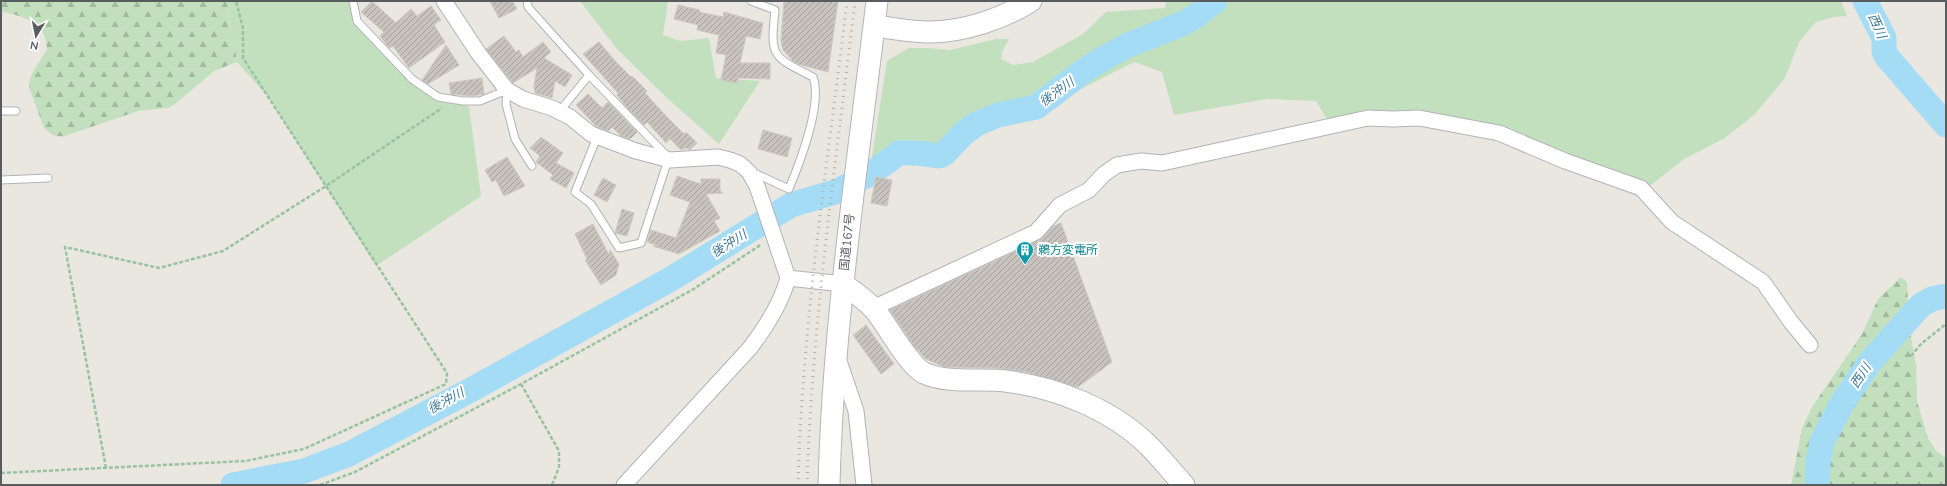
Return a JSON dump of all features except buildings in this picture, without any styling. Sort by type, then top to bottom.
[{"type":"street","points":[[444,1],[479,54],[507,90],[524,99],[570,117],[597,137],[636,151],[669,160],[718,157],[740,164],[750,172],[757,186],[788,278],[778,305],[764,330],[750,348],[624,485]]},
{"type":"street","name":"国道167号","points":[[829,485],[836,354],[852,198],[876,1]]},
{"type":"street","points":[[874,26],[929,32],[963,29],[1015,11],[1031,1]]},
{"type":"street","points":[[873,308],[1036,232],[1060,205],[1089,190],[1104,174],[1117,166],[1141,161],[1162,163],[1368,118],[1394,120],[1419,118],[1499,132],[1565,161],[1641,188],[1672,222],[1763,282],[1791,322],[1810,345]]},
{"type":"street","points":[[788,278],[843,284],[873,308],[920,370],[938,377],[1006,381],[1029,385],[1051,391],[1089,406],[1118,422],[1147,444],[1184,485]]},
{"type":"street","points":[[836,354],[856,412],[864,485]]},
{"type":"lane","points":[[353,1],[357,21],[412,79],[438,97],[454,100],[480,101],[507,90],[506,104],[515,139],[532,166]]},
{"type":"lane","points":[[527,1],[528,7],[589,76],[669,160],[640,243],[619,248],[591,204],[575,192],[597,137]]},
{"type":"lane","points":[[750,172],[789,189],[798,165],[816,101],[816,84],[813,77],[789,66],[778,56],[772,40],[775,10],[751,1]]},
{"type":"lane","points":[[559,112],[589,76]]},
{"type":"lane","points":[[1,111],[16,111]]},
{"type":"lane","points":[[1,180],[48,178]]},
{"type":"path","points":[[1,473],[245,461],[304,449],[446,384],[447,373],[243,58],[243,28],[236,1]]},
{"type":"path","points":[[106,468],[65,247],[159,268],[223,250],[326,186],[454,100]]},
{"type":"path","points":[[320,485],[355,472],[521,384],[692,290],[775,237]]},
{"type":"path","points":[[1911,356],[1922,344],[1946,324]]},
{"type":"path","points":[[521,384],[559,451],[559,467],[552,485]]},
{"type":"green space","points":[[1,1],[227,1],[237,62],[214,71],[175,104],[168,108],[138,111],[65,136],[56,136],[44,128],[29,87],[33,72],[47,49],[45,39],[38,26],[26,18],[1,11]]},
{"type":"green space","points":[[227,1],[348,1],[387,57],[437,100],[469,106],[481,196],[376,266],[269,98],[237,62]]},
{"type":"green space","points":[[580,1],[668,1],[663,35],[681,41],[709,38],[716,78],[760,81],[719,144],[667,98],[617,49]]},
{"type":"green space","points":[[1166,1],[1841,1],[1847,16],[1834,17],[1816,22],[1799,42],[1785,78],[1755,114],[1725,138],[1684,159],[1637,196],[1569,169],[1503,139],[1399,121],[1331,126],[1316,101],[1267,99],[1174,115],[1162,72],[1134,62],[1079,90],[1056,108],[981,127],[964,138],[940,147],[897,144],[880,163],[871,163],[887,61],[909,48],[950,50],[996,39],[1009,39],[1002,52],[1001,59],[1013,65],[1033,62],[1083,34],[1106,12],[1165,8]]},
{"type":"green space","points":[[1901,277],[1907,282],[1909,326],[1916,365],[1917,401],[1928,438],[1936,451],[1946,458],[1946,485],[1791,485],[1802,428],[1812,407],[1862,334],[1878,299]]},
{"type":"waterway","name":"後沖川","points":[[233,485],[304,471],[349,454],[467,392],[671,279],[791,205],[838,191],[873,172],[899,153],[917,153],[940,156],[976,124],[998,115],[1036,107],[1085,70],[1106,57],[1128,45],[1182,24],[1196,16],[1215,1]]},
{"type":"waterway","name":"西川","points":[[1865,1],[1884,38],[1884,52],[1887,57],[1946,125]]},
{"type":"waterway","name":"西川","points":[[1817,485],[1818,462],[1822,442],[1841,405],[1870,362],[1921,305],[1932,299],[1946,296]]},
{"type":"railway","points":[[798,485],[800,424],[810,303],[847,1]]},
{"type":"railway","points":[[807,485],[819,303],[855,1]]},
{"type":"place","name":"鵜方変電所","points":[[1025,265]]}]
